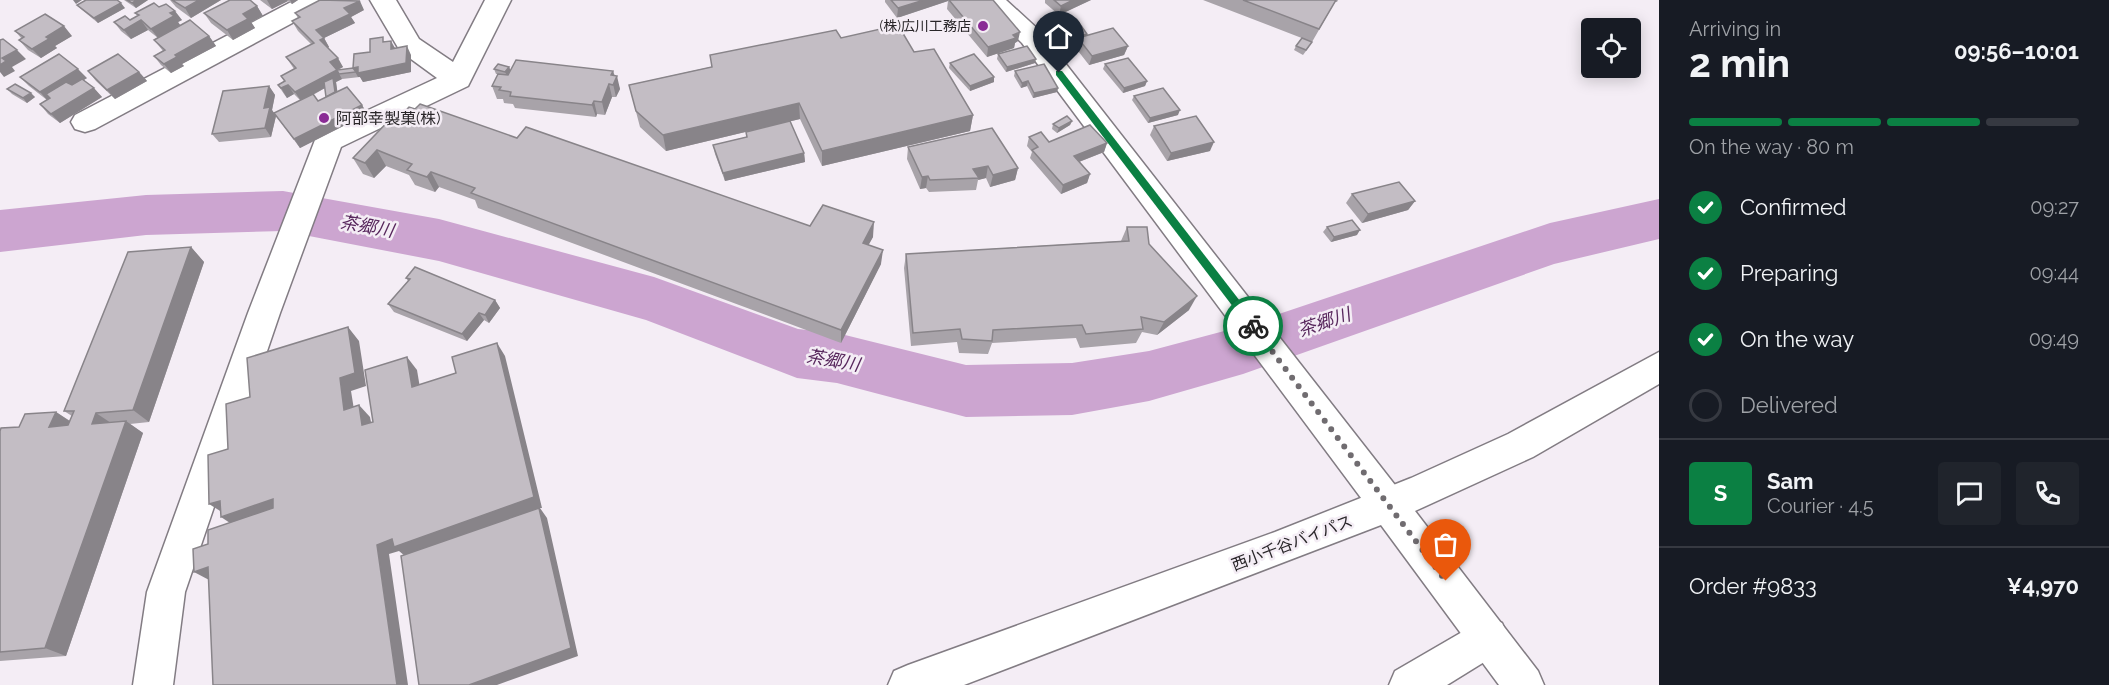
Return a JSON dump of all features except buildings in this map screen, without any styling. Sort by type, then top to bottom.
[{"type":"main road","points":[[85,122],[315,0]]},
{"type":"main road","points":[[383,0],[409,45],[458,79]]},
{"type":"main road","points":[[153,685],[166,592],[264,313],[329,140],[458,79],[498,0]]},
{"type":"main road","points":[[990,0],[1031,38],[1238,306],[1524,685]]},
{"type":"main road","name":"西小千谷バイパス","points":[[908,685],[1389,506],[1537,437],[1659,366]]},
{"type":"main road","points":[[1409,685],[1488,637]]},
{"type":"waterway","name":"茶郷川","points":[[0,231],[146,215],[283,211],[439,240],[654,300],[797,353],[837,358],[966,391],[1072,389],[1149,376],[1243,350],[1550,244],[1659,219]]},
{"type":"way so far","points":[[1253,326],[1446,581]]},
{"type":"place","name":"(株)広川工務店","points":[[983,26]]},
{"type":"place","name":"阿部幸製菓(株)","points":[[324,118]]},
{"type":"route","points":[[1059,73],[1253,326]]}]
